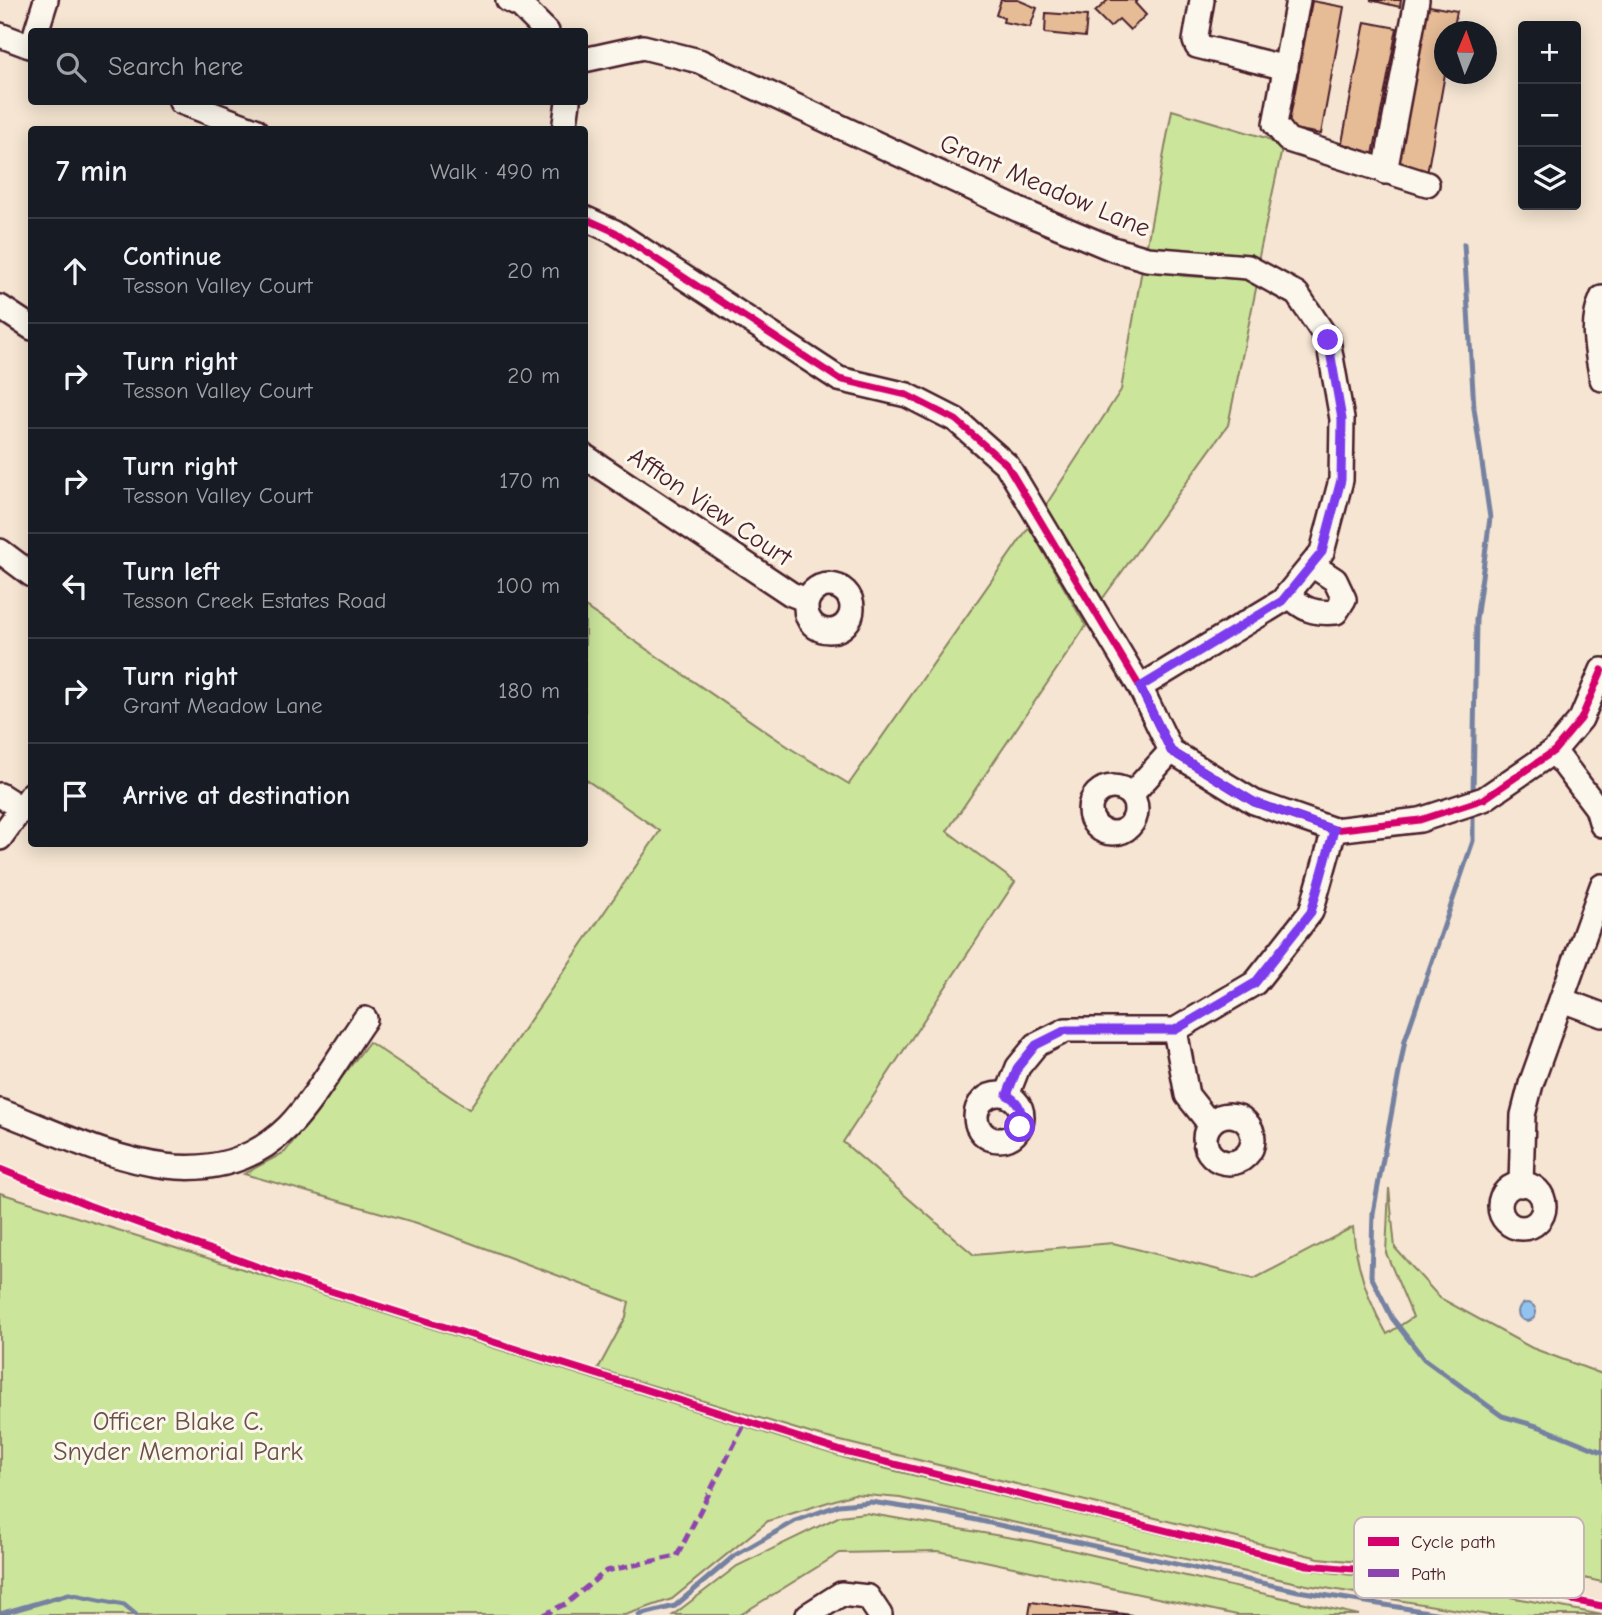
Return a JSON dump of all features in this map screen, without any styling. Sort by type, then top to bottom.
[{"type":"street","points":[[37,28],[46,0]]},
{"type":"street","points":[[508,0],[521,6],[543,28]]},
{"type":"street","points":[[1202,0],[1195,41],[1197,46],[1286,68]]},
{"type":"street","points":[[1298,0],[1275,124],[1288,140],[1427,184]]},
{"type":"street","points":[[1385,172],[1417,0]]},
{"type":"street","points":[[0,35],[28,41]]},
{"type":"street","name":"Grant Meadow Lane","points":[[588,59],[643,47],[699,61],[1018,210],[1113,249],[1147,259],[1248,267],[1297,293],[1328,340],[1342,419],[1341,480],[1322,552],[1282,601],[1140,687]]},
{"type":"street","points":[[185,105],[204,120],[237,126]]},
{"type":"street","points":[[565,126],[568,105]]},
{"type":"street","points":[[588,220],[615,232],[839,379],[907,395],[956,420],[1007,465],[1140,687],[1171,751],[1254,802],[1334,830],[1420,820],[1483,799],[1554,751],[1581,719],[1602,670]]},
{"type":"street","points":[[1602,298],[1597,310],[1594,335],[1602,379]]},
{"type":"street","points":[[0,307],[28,325]]},
{"type":"street","name":"Affton View Court","points":[[588,459],[790,594],[807,600]]},
{"type":"street","points":[[0,551],[28,572]]},
{"type":"street","points":[[1288,594],[1301,608],[1318,614],[1336,612],[1344,599],[1335,580],[1312,565]]},
{"type":"street","points":[[1131,795],[1171,751]]},
{"type":"street","points":[[1554,751],[1600,813]]},
{"type":"street","points":[[0,795],[27,801],[0,838]]},
{"type":"street","points":[[1007,1095],[1018,1067],[1036,1045],[1066,1030],[1175,1030],[1255,983],[1311,912],[1334,830]]},
{"type":"street","points":[[1521,1185],[1523,1115],[1602,886]]},
{"type":"street","points":[[1562,1000],[1602,1015]]},
{"type":"street","points":[[0,1111],[138,1162],[169,1169],[211,1167],[257,1151],[289,1126],[365,1019]]},
{"type":"street","points":[[1175,1030],[1187,1095],[1210,1124]]},
{"type":"street","points":[[808,1615],[841,1594],[869,1597],[880,1615]]},
{"type":"green space","points":[[1172,110],[1266,138],[1282,149],[1258,261],[1146,250]]},
{"type":"green space","points":[[1142,269],[1184,276],[1243,279],[1257,284],[1228,425],[1098,605],[1044,508],[1121,390]]},
{"type":"green space","points":[[1029,527],[1086,626],[947,831],[1015,882],[843,1142],[974,1255],[1113,1243],[1254,1279],[1353,1227],[1364,1282],[1387,1334],[1413,1317],[1386,1253],[1389,1188],[1395,1248],[1440,1298],[1532,1348],[1602,1374],[1602,1582],[1584,1578],[1584,1517],[1354,1517],[1354,1561],[1319,1558],[816,1435],[598,1369],[626,1317],[629,1302],[417,1223],[244,1174],[285,1152],[369,1042],[469,1109],[660,831],[588,781],[588,609],[793,750],[849,784]]},
{"type":"green space","name":"Officer Blake C. Snyder Memorial Park","points":[[0,1193],[858,1462],[1311,1570],[1354,1575],[1354,1593],[900,1498],[854,1494],[768,1521],[672,1599],[625,1615],[0,1615]]},
{"type":"green space","points":[[865,1513],[1031,1541],[1359,1615],[1237,1615],[938,1551],[840,1553],[740,1615],[673,1615],[737,1566],[840,1516]]},
{"type":"green space","points":[[1385,1598],[1516,1598],[1602,1615],[1488,1615]]},
{"type":"water","points":[[1527,1303],[1533,1306],[1536,1312],[1533,1318],[1527,1321],[1521,1318],[1518,1312],[1521,1306]]},
{"type":"building","points":[[1001,0],[1018,0],[1037,8],[1030,27],[1003,22],[1004,18],[996,15]]},
{"type":"building","points":[[1108,0],[1138,0],[1135,3],[1146,15],[1130,30],[1119,19],[1110,27],[1095,12]]},
{"type":"building","points":[[1370,0],[1401,0],[1400,7]]},
{"type":"building","points":[[1312,1],[1344,7],[1321,134],[1288,128]]},
{"type":"building","points":[[1424,5],[1457,11],[1455,21],[1434,21],[1434,84],[1443,84],[1427,174],[1394,169]]},
{"type":"building","points":[[1046,13],[1087,16],[1085,37],[1045,33]]},
{"type":"building","points":[[1365,22],[1397,28],[1373,155],[1341,148]]},
{"type":"building","points":[[1031,1602],[1132,1615],[1029,1615]]},
{"type":"waterway","points":[[1464,244],[1474,408],[1490,518],[1476,620],[1473,795]]},
{"type":"waterway","points":[[1473,808],[1473,841],[1405,1040],[1373,1213],[1371,1276],[1392,1318],[1424,1359],[1502,1416],[1540,1427],[1602,1452]]},
{"type":"waterway","points":[[639,1615],[675,1606],[734,1556],[795,1521],[839,1505],[871,1502],[949,1514],[1298,1591],[1447,1615]]},
{"type":"waterway","points":[[0,1614],[69,1594],[124,1605],[136,1615]]},
{"type":"marked path","points":[[543,1615],[567,1603],[606,1571],[677,1556],[746,1421]]},
{"type":"cycle path","points":[[588,220],[615,232],[839,379],[907,395],[956,420],[1007,465],[1140,687],[1171,751],[1254,802],[1334,830],[1420,820],[1484,799],[1554,751],[1581,719],[1602,670]]},
{"type":"cycle path","points":[[0,1169],[88,1205],[286,1277],[845,1452],[1307,1565],[1354,1569]]},
{"type":"cycle path","points":[[1561,1598],[1602,1606]]},
{"type":"route","points":[[1020,1127],[1022,1111],[1014,1099],[1007,1095],[1018,1067],[1036,1045],[1066,1030],[1175,1030],[1255,983],[1311,912],[1334,830],[1254,802],[1171,751],[1140,687],[1282,601],[1322,552],[1341,480],[1342,419],[1328,340]]}]
